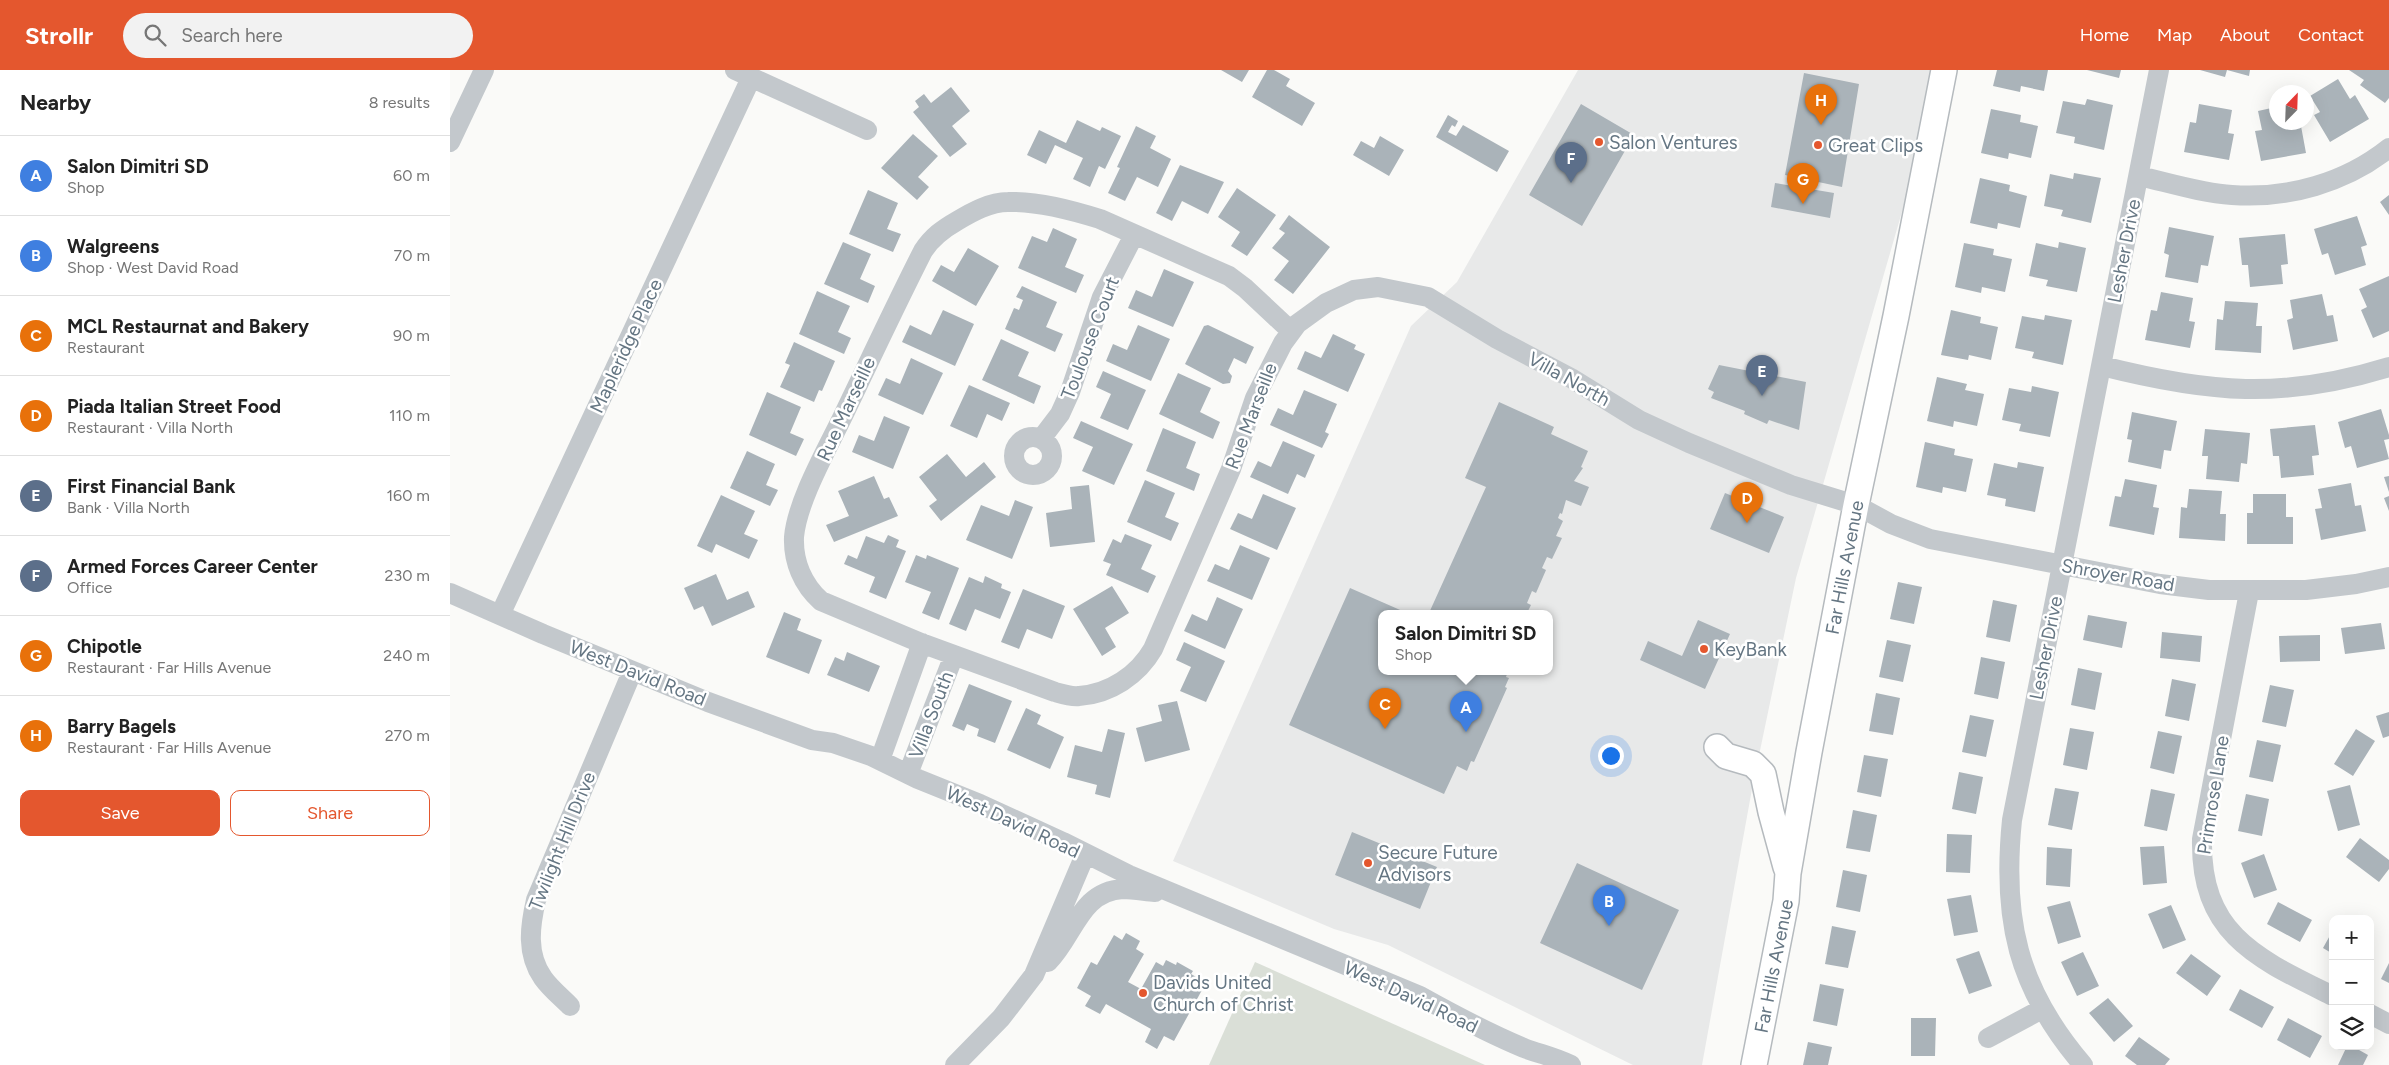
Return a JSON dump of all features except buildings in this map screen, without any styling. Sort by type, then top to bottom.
[{"type":"main road","name":"Far Hills Avenue","points":[[1751,1061],[1786,901],[1788,873],[1856,506],[1896,316],[1944,70]]},
{"type":"main road","points":[[1717,747],[1726,756],[1754,764],[1765,778],[1771,812],[1788,873]]},
{"type":"street","points":[[450,142],[484,70]]},
{"type":"street","name":"Lesher Drive","points":[[2083,1065],[2064,1043],[2042,1009],[2026,972],[2014,930],[2008,890],[2008,862],[2012,820],[2159,70]]},
{"type":"street","points":[[743,74],[867,130]]},
{"type":"street","name":"Mapleridge Place","points":[[500,615],[743,74]]},
{"type":"street","points":[[2139,176],[2200,190],[2232,195],[2264,195],[2321,185],[2349,174],[2389,148]]},
{"type":"street","name":"Rue Marseille","points":[[1007,202],[1081,213],[1100,219],[1229,276],[1245,288],[1291,331],[1273,359],[1258,390],[1231,469],[1153,649],[1135,673],[1119,684],[1078,697],[1055,692],[922,643],[821,601],[811,592],[800,573],[796,562],[794,540],[802,507],[822,460],[923,251],[940,231],[969,214],[987,206],[1007,202]]},
{"type":"street","name":"Toulouse Court","points":[[1041,439],[1060,414],[1070,392],[1102,297],[1134,235]]},
{"type":"street","name":"Villa North","points":[[1291,331],[1319,307],[1354,290],[1378,287],[1428,297],[1497,339],[1571,378],[1639,420],[1791,485],[1856,506]]},
{"type":"street","points":[[2102,366],[2188,385],[2241,390],[2277,389],[2321,384],[2389,367]]},
{"type":"street","name":"Shroyer Road","points":[[1856,506],[1891,524],[1930,539],[2160,584],[2249,592],[2306,590],[2356,584],[2389,577]]},
{"type":"street","name":"Primrose Lane","points":[[2249,592],[2202,839],[2202,860],[2206,885],[2215,908],[2227,928],[2241,944],[2254,954],[2289,974],[2329,994]]},
{"type":"street","name":"West David Road","points":[[450,593],[632,672],[812,740],[833,743],[880,760],[1063,842],[1085,855],[1420,996],[1456,1018],[1525,1048],[1557,1058],[1571,1065]]},
{"type":"street","name":"Villa South","points":[[880,760],[922,643]]},
{"type":"street","name":"Villa South","points":[[908,774],[954,655]]},
{"type":"street","name":"Twilight Hill Drive","points":[[570,1006],[543,978],[538,969],[530,942],[530,922],[536,900],[632,672]]},
{"type":"street","points":[[1034,976],[1085,855]]},
{"type":"street","points":[[955,1065],[1002,1018],[1034,976],[1056,954],[1087,904],[1100,895],[1123,889],[1174,894]]},
{"type":"street","points":[[1988,1038],[2042,1009]]},
{"type":"street","points":[[2374,1016],[2389,1024]]},
{"type":"shaded area","points":[[1578,70],[1943,70],[1796,578],[1752,789],[1702,1065],[1633,1065],[1388,945],[1334,929],[1173,861],[1411,326],[1457,282]]},
{"type":"shaded area","points":[[1255,962],[1485,1065],[1209,1065]]},
{"type":"place","name":"Barry Bagels","points":[[1821,125]]},
{"type":"place","name":"Salon Ventures","points":[[1599,142]]},
{"type":"place","name":"Great Clips","points":[[1818,145]]},
{"type":"place","name":"Armed Forces Career Center","points":[[1571,183]]},
{"type":"place","name":"Chipotle","points":[[1803,204]]},
{"type":"place","name":"First Financial Bank","points":[[1762,396]]},
{"type":"place","name":"Piada Italian Street Food","points":[[1747,523]]},
{"type":"place","name":"KeyBank","points":[[1704,649]]},
{"type":"place","name":"MCL Restaurnat and Bakery","points":[[1385,729]]},
{"type":"place","name":"Salon Dimitri SD","points":[[1466,732]]},
{"type":"place","name":"Secure Future Advisors","points":[[1368,863]]},
{"type":"place","name":"Walgreens","points":[[1609,926]]},
{"type":"place","name":"Davids United Church of Christ","points":[[1143,993]]}]
